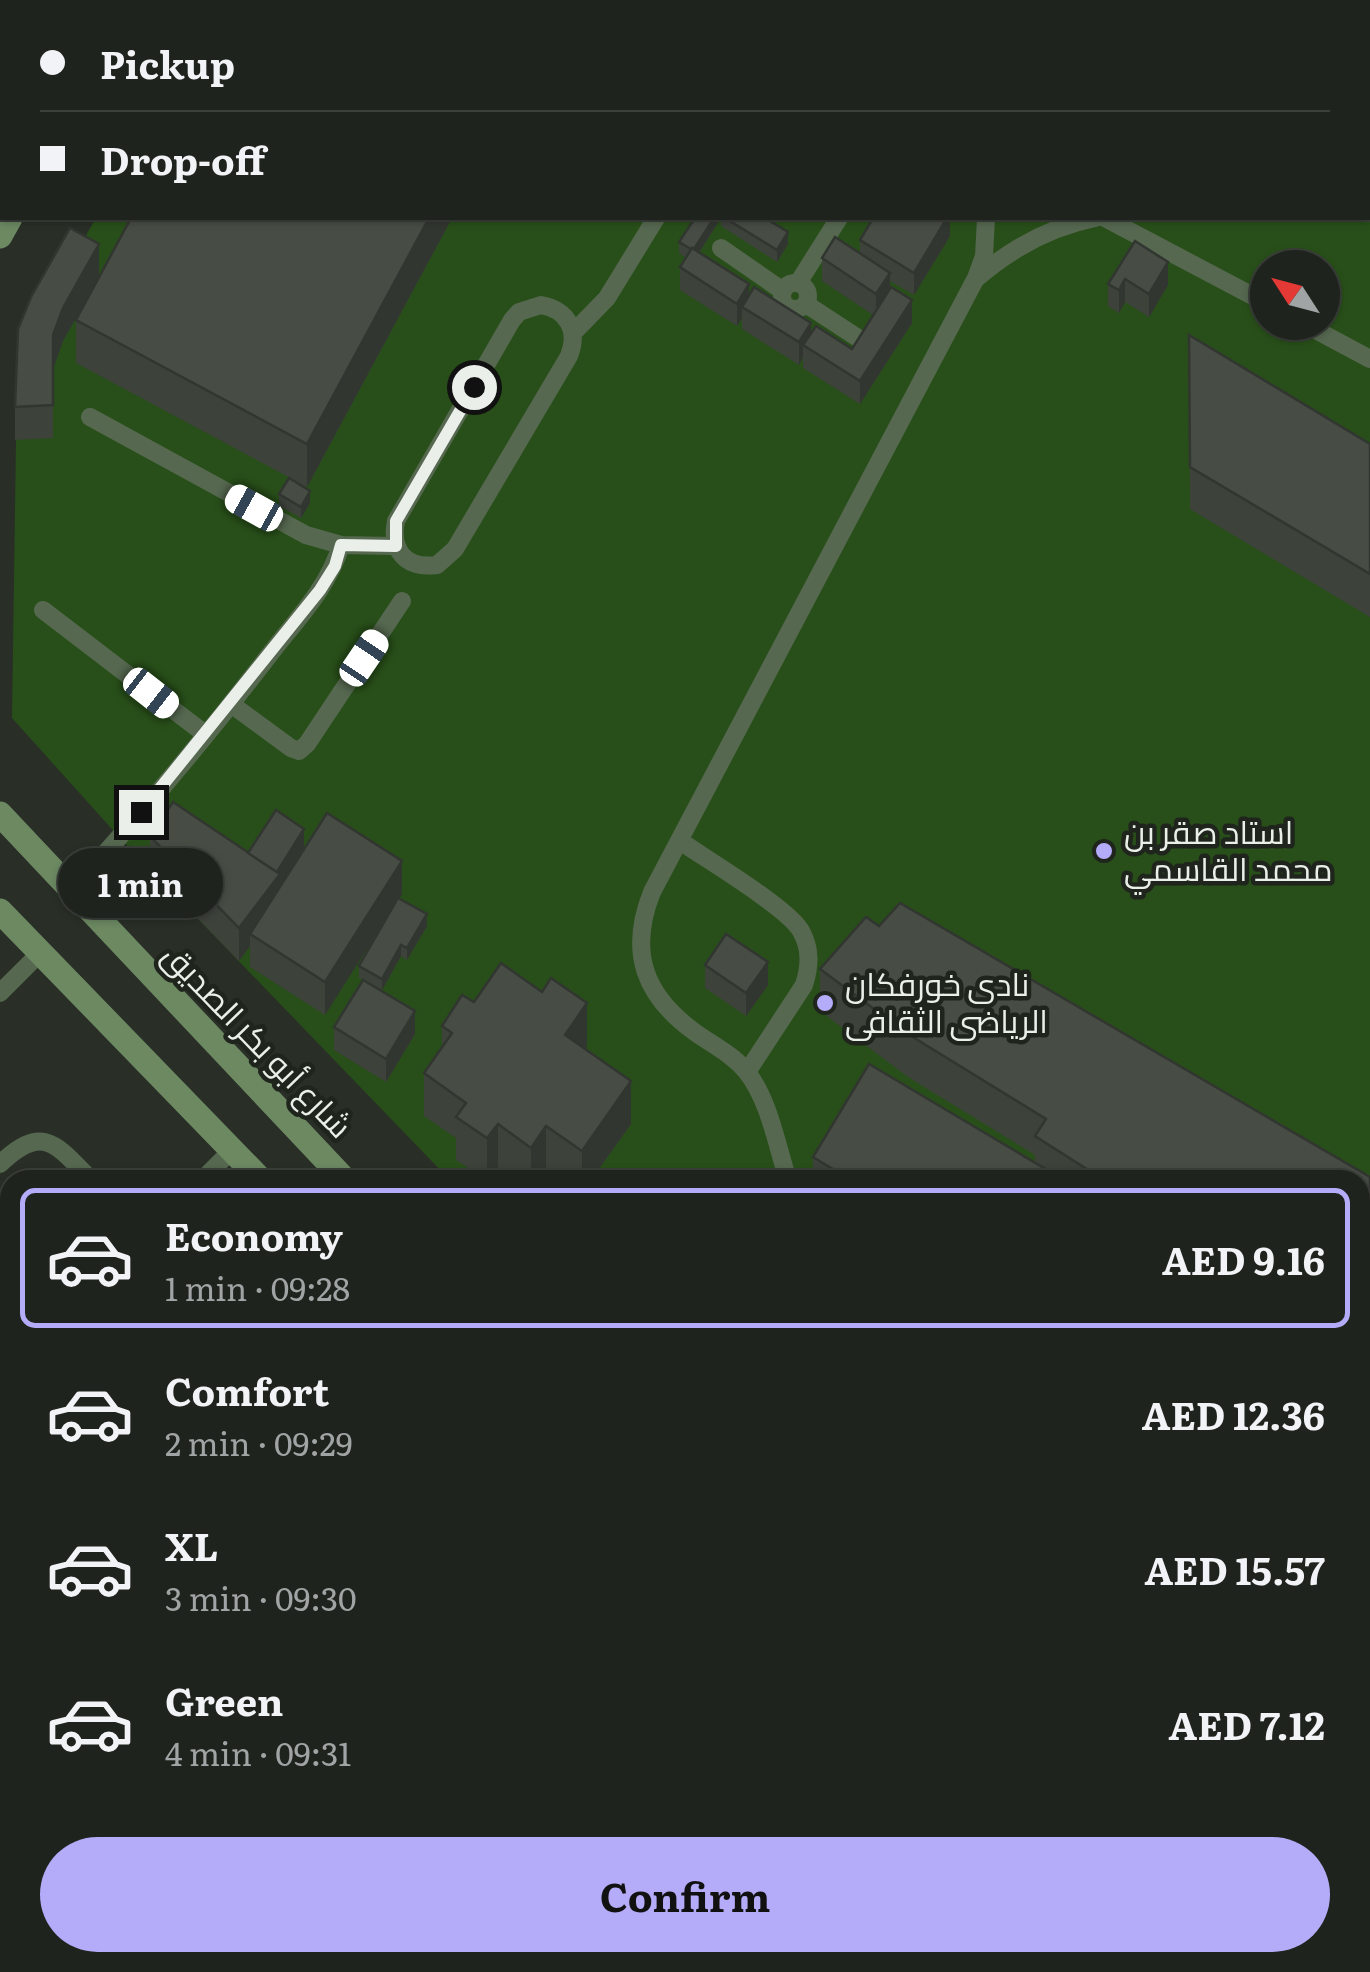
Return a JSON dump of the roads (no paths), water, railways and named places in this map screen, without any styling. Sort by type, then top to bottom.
[{"type":"main road","name":"شارع أبو بكر الصديق","points":[[0,814],[336,1170]]},
{"type":"main road","points":[[0,910],[252,1170]]},
{"type":"lane","points":[[573,333],[607,298],[655,220]]},
{"type":"lane","points":[[790,287],[838,220]]},
{"type":"lane","points":[[785,1170],[758,1091],[747,1072],[669,1012],[655,994],[640,949],[645,910],[976,278],[984,256],[986,220]]},
{"type":"lane","points":[[976,278],[1022,244],[1089,220]]},
{"type":"lane","points":[[1109,220],[1250,295]]},
{"type":"lane","points":[[721,248],[790,287],[808,292],[806,304],[864,342]]},
{"type":"lane","points":[[530,306],[552,307],[570,322],[573,333],[569,356],[447,558],[436,565],[412,564],[402,558],[396,546],[396,521],[512,320],[530,306]]},
{"type":"lane","points":[[1334,340],[1370,360]]},
{"type":"lane","points":[[90,417],[318,540],[341,545],[396,546]]},
{"type":"lane","points":[[78,900],[120,838],[328,578],[341,545]]},
{"type":"lane","points":[[231,704],[299,750],[307,744],[402,601]]},
{"type":"lane","points":[[43,610],[205,734]]},
{"type":"lane","points":[[680,841],[790,917],[806,940],[809,970],[804,985],[747,1072]]},
{"type":"lane","points":[[0,992],[42,952]]},
{"type":"lane","points":[[0,1164],[19,1146],[35,1140],[57,1145],[81,1170]]},
{"type":"lane","points":[[212,1170],[232,1151]]},
{"type":"place","name":"استاد صقر بن محمد القاسمي","points":[[1104,851]]},
{"type":"place","name":"نادى خورفكان الرياضى الثقافى","points":[[825,1003]]}]
